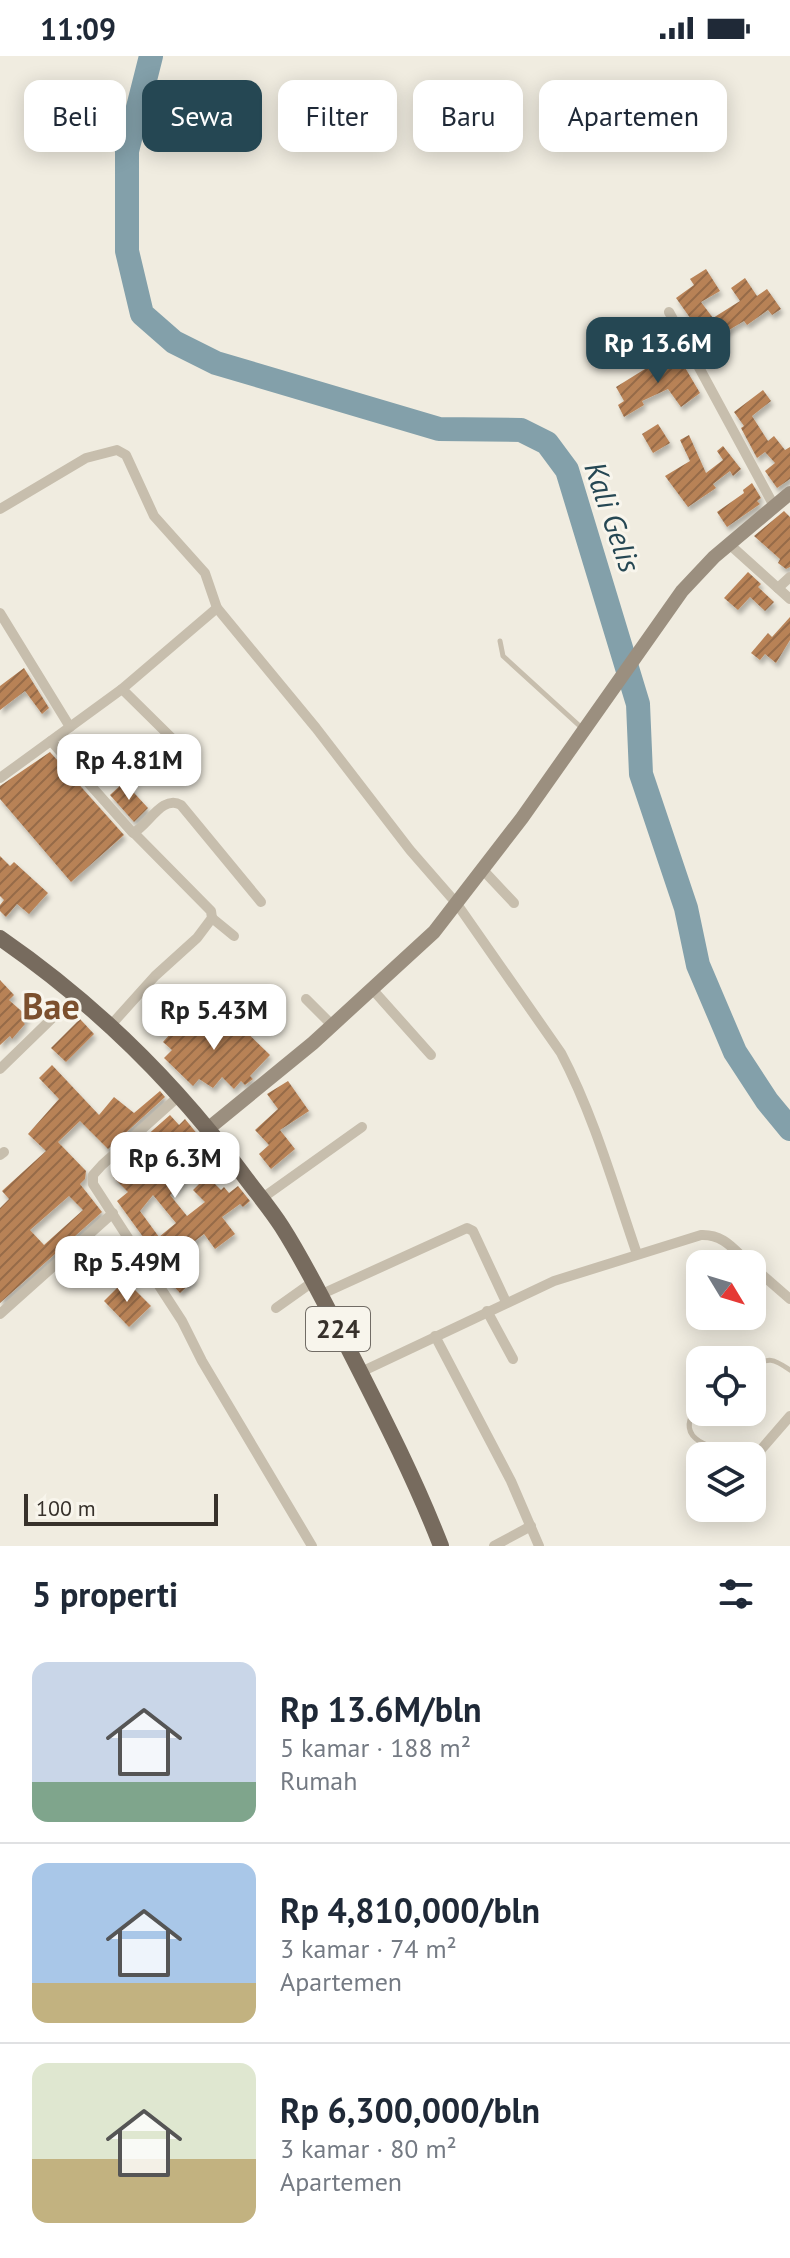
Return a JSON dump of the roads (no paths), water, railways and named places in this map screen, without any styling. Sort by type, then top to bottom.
[{"type":"main road","name":"224","points":[[0,938],[111,1025],[209,1128],[280,1224],[318,1288],[361,1372],[417,1485],[441,1546]]},
{"type":"street","points":[[669,312],[774,506]]},
{"type":"street","points":[[0,509],[86,458],[121,451],[131,462],[154,516],[205,573],[217,608],[316,728],[410,850],[457,904],[561,1053],[602,1153],[637,1254]]},
{"type":"street","points":[[209,1128],[373,990],[434,932],[483,870],[682,591],[729,544],[790,493]]},
{"type":"street","points":[[729,544],[790,599]]},
{"type":"street","points":[[778,588],[790,577]]},
{"type":"street","points":[[0,778],[122,689],[217,608]]},
{"type":"street","points":[[0,613],[70,727]]},
{"type":"street","points":[[122,689],[194,760]]},
{"type":"street","points":[[51,741],[135,834],[211,911],[212,918],[234,936]]},
{"type":"street","points":[[135,834],[163,806],[175,801],[186,810],[261,902]]},
{"type":"street","points":[[483,870],[514,903]]},
{"type":"street","points":[[111,1025],[212,918]]},
{"type":"street","points":[[373,990],[431,1055]]},
{"type":"street","points":[[0,1069],[76,995]]},
{"type":"street","points":[[306,999],[332,1025]]},
{"type":"street","points":[[179,1096],[93,1175],[93,1184],[182,1321],[202,1361],[312,1546]]},
{"type":"street","points":[[261,1199],[362,1127]]},
{"type":"street","points":[[0,1314],[113,1213]]},
{"type":"street","points":[[276,1308],[467,1228],[473,1231],[506,1302]]},
{"type":"street","points":[[361,1372],[554,1281],[637,1254],[711,1235],[724,1240],[735,1250]]},
{"type":"street","points":[[766,1278],[790,1299]]},
{"type":"street","points":[[487,1311],[513,1359]]},
{"type":"street","points":[[435,1336],[511,1481],[539,1546]]},
{"type":"street","points":[[766,1443],[790,1416]]},
{"type":"street","points":[[494,1546],[531,1526]]},
{"type":"lane","points":[[500,641],[503,656],[583,730]]},
{"type":"lane","points":[[766,1361],[773,1358],[790,1370]]},
{"type":"lane","points":[[688,1426],[693,1436],[702,1442]]},
{"type":"waterway","name":"Kali Gelis","points":[[151,56],[127,151],[127,251],[142,314],[174,342],[216,363],[439,429],[521,430],[547,443],[567,470],[638,704],[641,774],[686,908],[698,965],[735,1052],[767,1101],[790,1129]]},
{"type":"district","name":"Bae","points":[[51,1006]]}]
